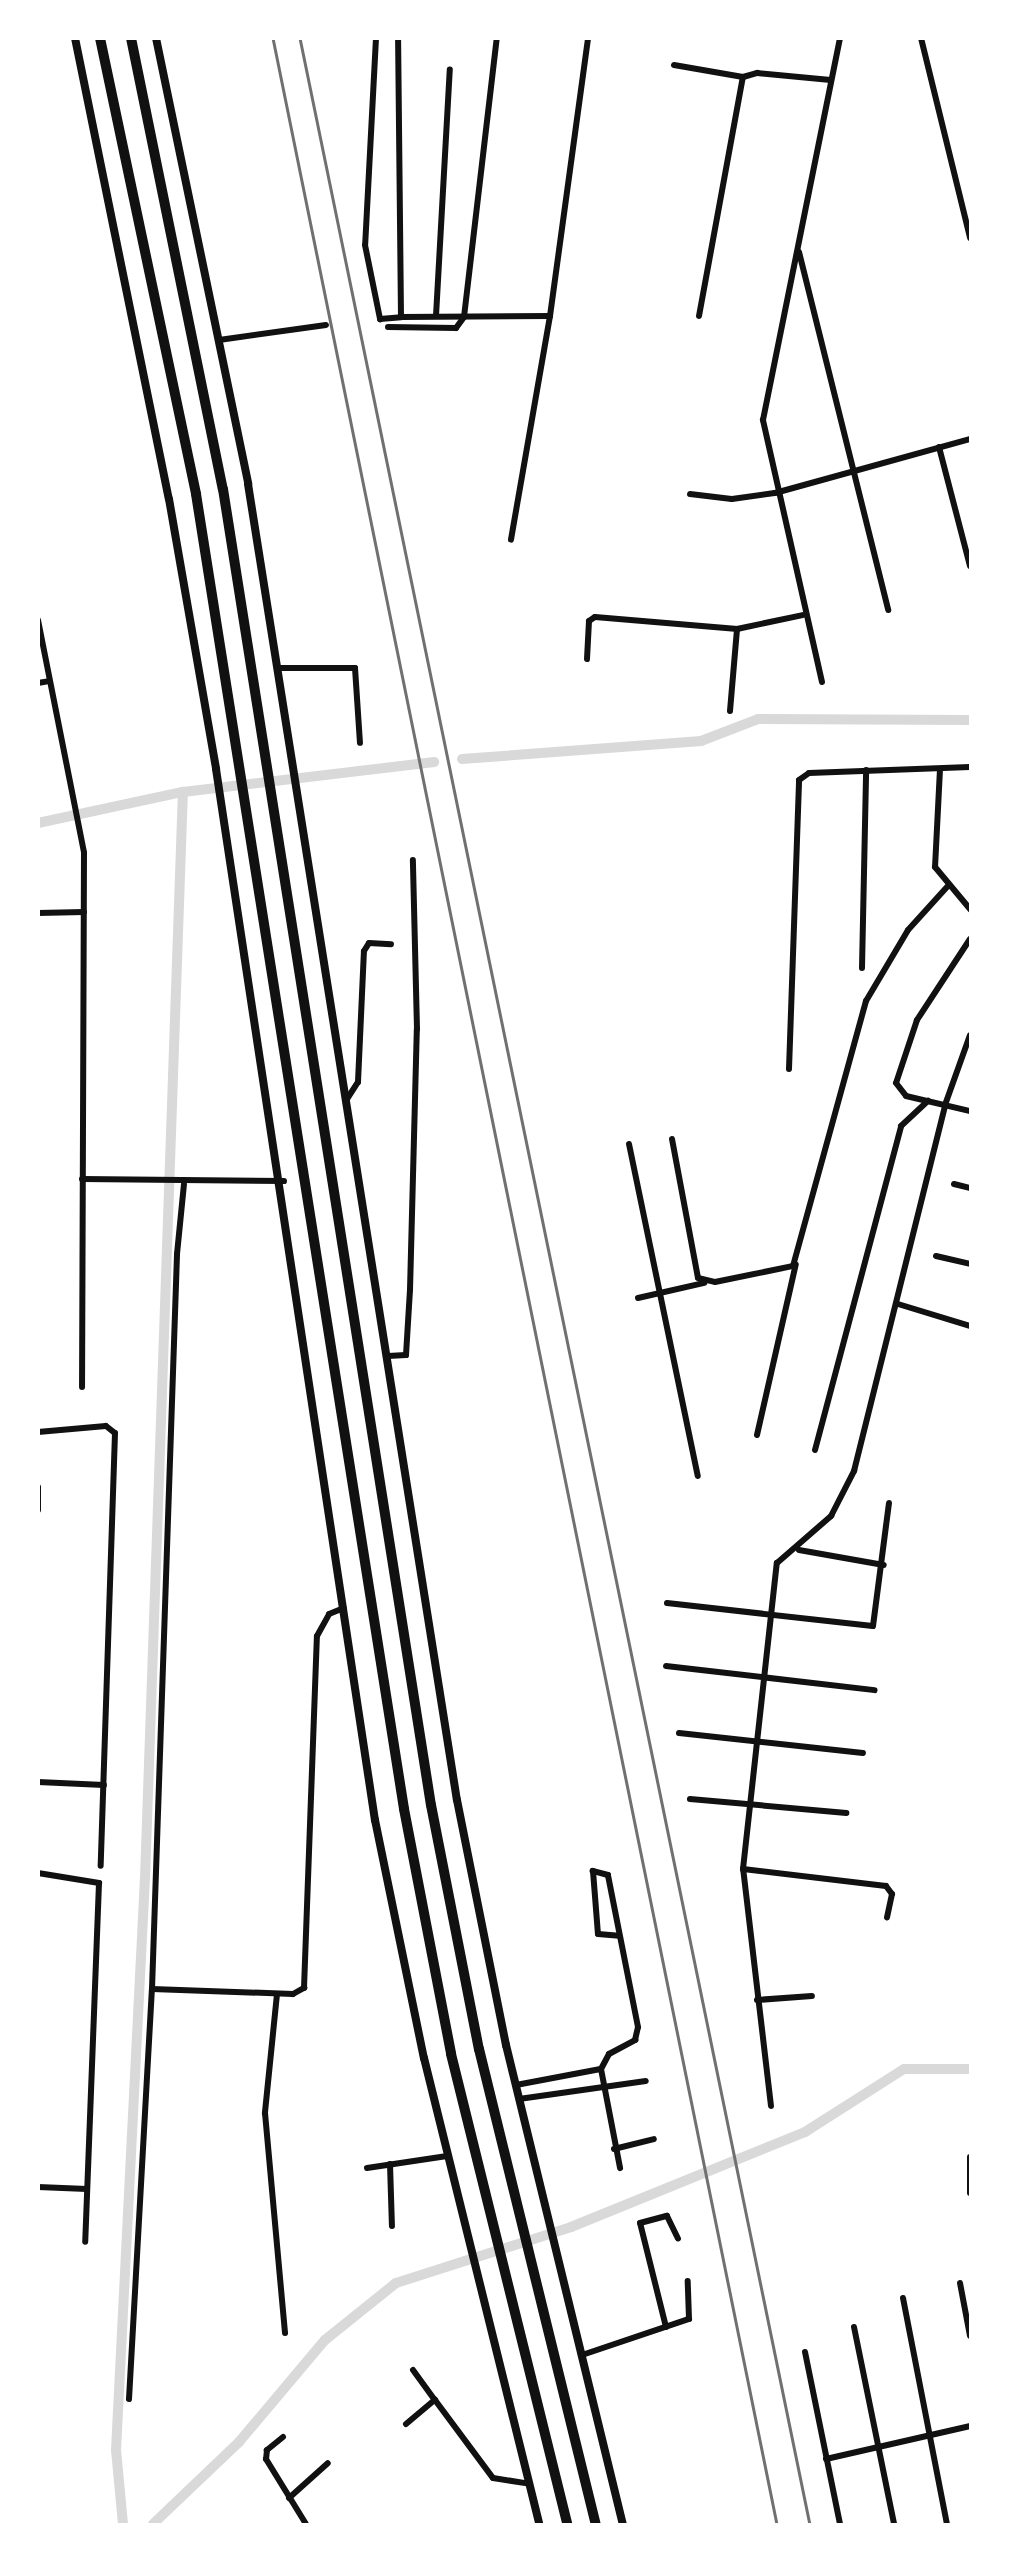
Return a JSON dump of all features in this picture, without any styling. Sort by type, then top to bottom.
[{"type":"highway","points":[[100,38],[196,494],[404,1809],[451,2053],[568,2525]]},
{"type":"highway","points":[[131,38],[223,489],[431,1805],[517,2206],[596,2525]]},
{"type":"main road","points":[[75,38],[169,499],[216,769],[284,1181],[375,1820],[463,2224],[539,2525]]},
{"type":"main road","points":[[156,38],[219,340],[278,668],[457,1800],[519,2099],[623,2525]]},
{"type":"street","points":[[376,38],[366,266],[380,319],[550,316]]},
{"type":"street","points":[[398,38],[401,317]]},
{"type":"street","points":[[388,327],[456,328],[464,317],[497,38]]},
{"type":"street","points":[[512,540],[550,316],[588,38]]},
{"type":"street","points":[[822,682],[803,615],[775,493],[763,420],[840,38]]},
{"type":"street","points":[[921,38],[971,238]]},
{"type":"street","points":[[674,65],[743,77],[757,73],[831,79]]},
{"type":"street","points":[[436,316],[450,69]]},
{"type":"street","points":[[699,316],[743,77]]},
{"type":"street","points":[[798,248],[888,610]]},
{"type":"street","points":[[219,340],[326,325]]},
{"type":"street","points":[[690,494],[732,499],[775,493],[971,439]]},
{"type":"street","points":[[939,447],[971,566]]},
{"type":"street","points":[[587,659],[589,621],[595,617],[737,629],[803,615]]},
{"type":"street","points":[[38,620],[80,830],[84,912],[82,1387]]},
{"type":"street","points":[[730,711],[737,629]]},
{"type":"street","points":[[278,668],[355,668],[359,743]]},
{"type":"street","points":[[38,683],[49,681]]},
{"type":"street","points":[[789,1069],[796,790],[809,773],[971,767]]},
{"type":"street","points":[[940,769],[934,859],[947,887],[971,909]]},
{"type":"street","points":[[862,968],[866,770]]},
{"type":"street","points":[[388,1356],[406,1355],[410,1290],[417,1017],[413,860]]},
{"type":"street","points":[[757,1435],[796,1262],[866,1000],[908,930],[947,887]]},
{"type":"street","points":[[38,913],[84,912]]},
{"type":"street","points":[[971,939],[923,1008],[898,1076],[901,1093],[971,1111]]},
{"type":"street","points":[[347,1099],[358,1082],[365,946],[391,944]]},
{"type":"street","points":[[771,2106],[743,1869],[748,1804],[777,1563],[799,1550],[843,1500],[898,1304],[945,1105],[971,1035]]},
{"type":"street","points":[[815,1450],[901,1126],[928,1101]]},
{"type":"street","points":[[672,1139],[695,1273],[706,1283]]},
{"type":"street","points":[[628,1144],[698,1476]]},
{"type":"street","points":[[82,1179],[182,1184],[284,1181]]},
{"type":"street","points":[[129,2399],[152,1989],[176,1267],[182,1184]]},
{"type":"street","points":[[954,1184],[971,1188]]},
{"type":"street","points":[[936,1256],[971,1264]]},
{"type":"street","points":[[638,1298],[796,1262]]},
{"type":"street","points":[[898,1304],[971,1326]]},
{"type":"street","points":[[38,1432],[106,1426],[115,1433],[101,1866]]},
{"type":"street","points":[[38,1488],[38,1510]]},
{"type":"street","points":[[667,1603],[873,1626],[884,1565],[890,1503]]},
{"type":"street","points":[[799,1550],[884,1565]]},
{"type":"street","points":[[152,1989],[277,1994],[304,1988],[317,1636],[329,1614],[344,1608]]},
{"type":"street","points":[[666,1666],[875,1690]]},
{"type":"street","points":[[679,1733],[863,1753]]},
{"type":"street","points":[[38,1782],[103,1785]]},
{"type":"street","points":[[690,1799],[846,1813]]},
{"type":"street","points":[[743,1869],[886,1886],[892,1894],[887,1917]]},
{"type":"street","points":[[619,1936],[598,1934],[593,1871],[608,1875],[637,2035],[609,2054],[601,2068],[614,2148],[620,2168]]},
{"type":"street","points":[[38,1873],[99,1883],[85,2242]]},
{"type":"street","points":[[277,1994],[265,2113],[285,2333]]},
{"type":"street","points":[[757,2000],[812,1996]]},
{"type":"street","points":[[516,2085],[601,2068]]},
{"type":"street","points":[[519,2099],[603,2084],[646,2081]]},
{"type":"street","points":[[614,2148],[654,2140]]},
{"type":"street","points":[[368,2168],[447,2155]]},
{"type":"street","points":[[971,2157],[971,2193]]},
{"type":"street","points":[[390,2164],[392,2226]]},
{"type":"street","points":[[38,2187],[87,2189]]},
{"type":"street","points":[[666,2328],[640,2223],[667,2216],[678,2239]]},
{"type":"street","points":[[582,2356],[666,2328],[692,2315],[688,2281]]},
{"type":"street","points":[[960,2283],[971,2336]]},
{"type":"street","points":[[904,2298],[947,2525]]},
{"type":"street","points":[[855,2327],[894,2525]]},
{"type":"street","points":[[805,2352],[840,2525]]},
{"type":"street","points":[[413,2370],[493,2478],[529,2484]]},
{"type":"street","points":[[406,2424],[435,2400]]},
{"type":"street","points":[[826,2459],[971,2426]]},
{"type":"street","points":[[283,2437],[265,2455],[306,2525]]},
{"type":"street","points":[[289,2497],[328,2463]]},
{"type":"waterway","points":[[462,759],[701,741],[758,719],[970,720]]},
{"type":"waterway","points":[[38,823],[183,792],[434,762]]},
{"type":"waterway","points":[[123,2524],[116,2450],[145,1878],[183,792]]},
{"type":"waterway","points":[[153,2524],[239,2442],[325,2340],[396,2283],[571,2227],[805,2132],[904,2069],[970,2069]]},
{"type":"railway","points":[[273,38],[777,2524]]},
{"type":"railway","points":[[300,38],[810,2524]]}]
